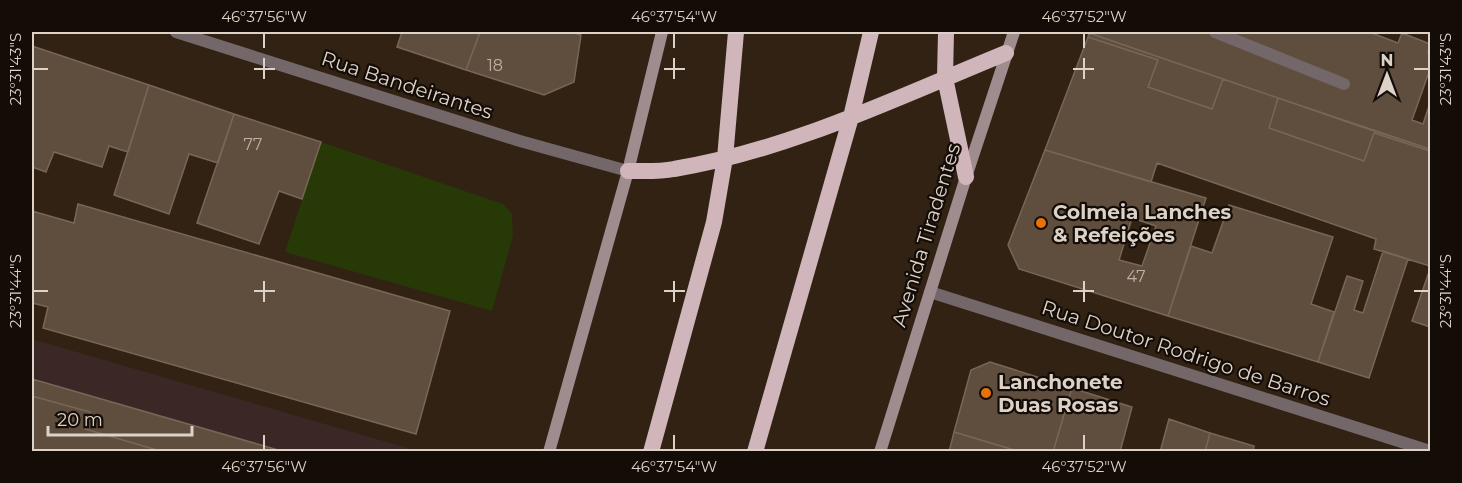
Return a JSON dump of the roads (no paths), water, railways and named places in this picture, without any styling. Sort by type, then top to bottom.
[{"type":"highway","points":[[651,452],[714,222],[725,158],[736,32]]},
{"type":"highway","points":[[755,452],[851,117],[871,32]]},
{"type":"highway","points":[[946,32],[945,78],[966,177]]},
{"type":"highway","points":[[628,171],[672,170],[759,149],[851,117],[1006,53]]},
{"type":"main road","points":[[549,452],[628,171],[662,32]]},
{"type":"main road","name":"Avenida Tiradentes","points":[[880,452],[1014,32]]},
{"type":"street","name":"Rua Bandeirantes","points":[[176,32],[520,141],[628,171]]},
{"type":"street","points":[[1215,32],[1344,84]]},
{"type":"street","name":"Rua Doutor Rodrigo de Barros","points":[[930,292],[1431,451]]},
{"type":"place","name":"Colmeia Lanches & Refeições","points":[[1041,223]]},
{"type":"place","name":"Lanchonete Duas Rosas","points":[[986,393]]}]
